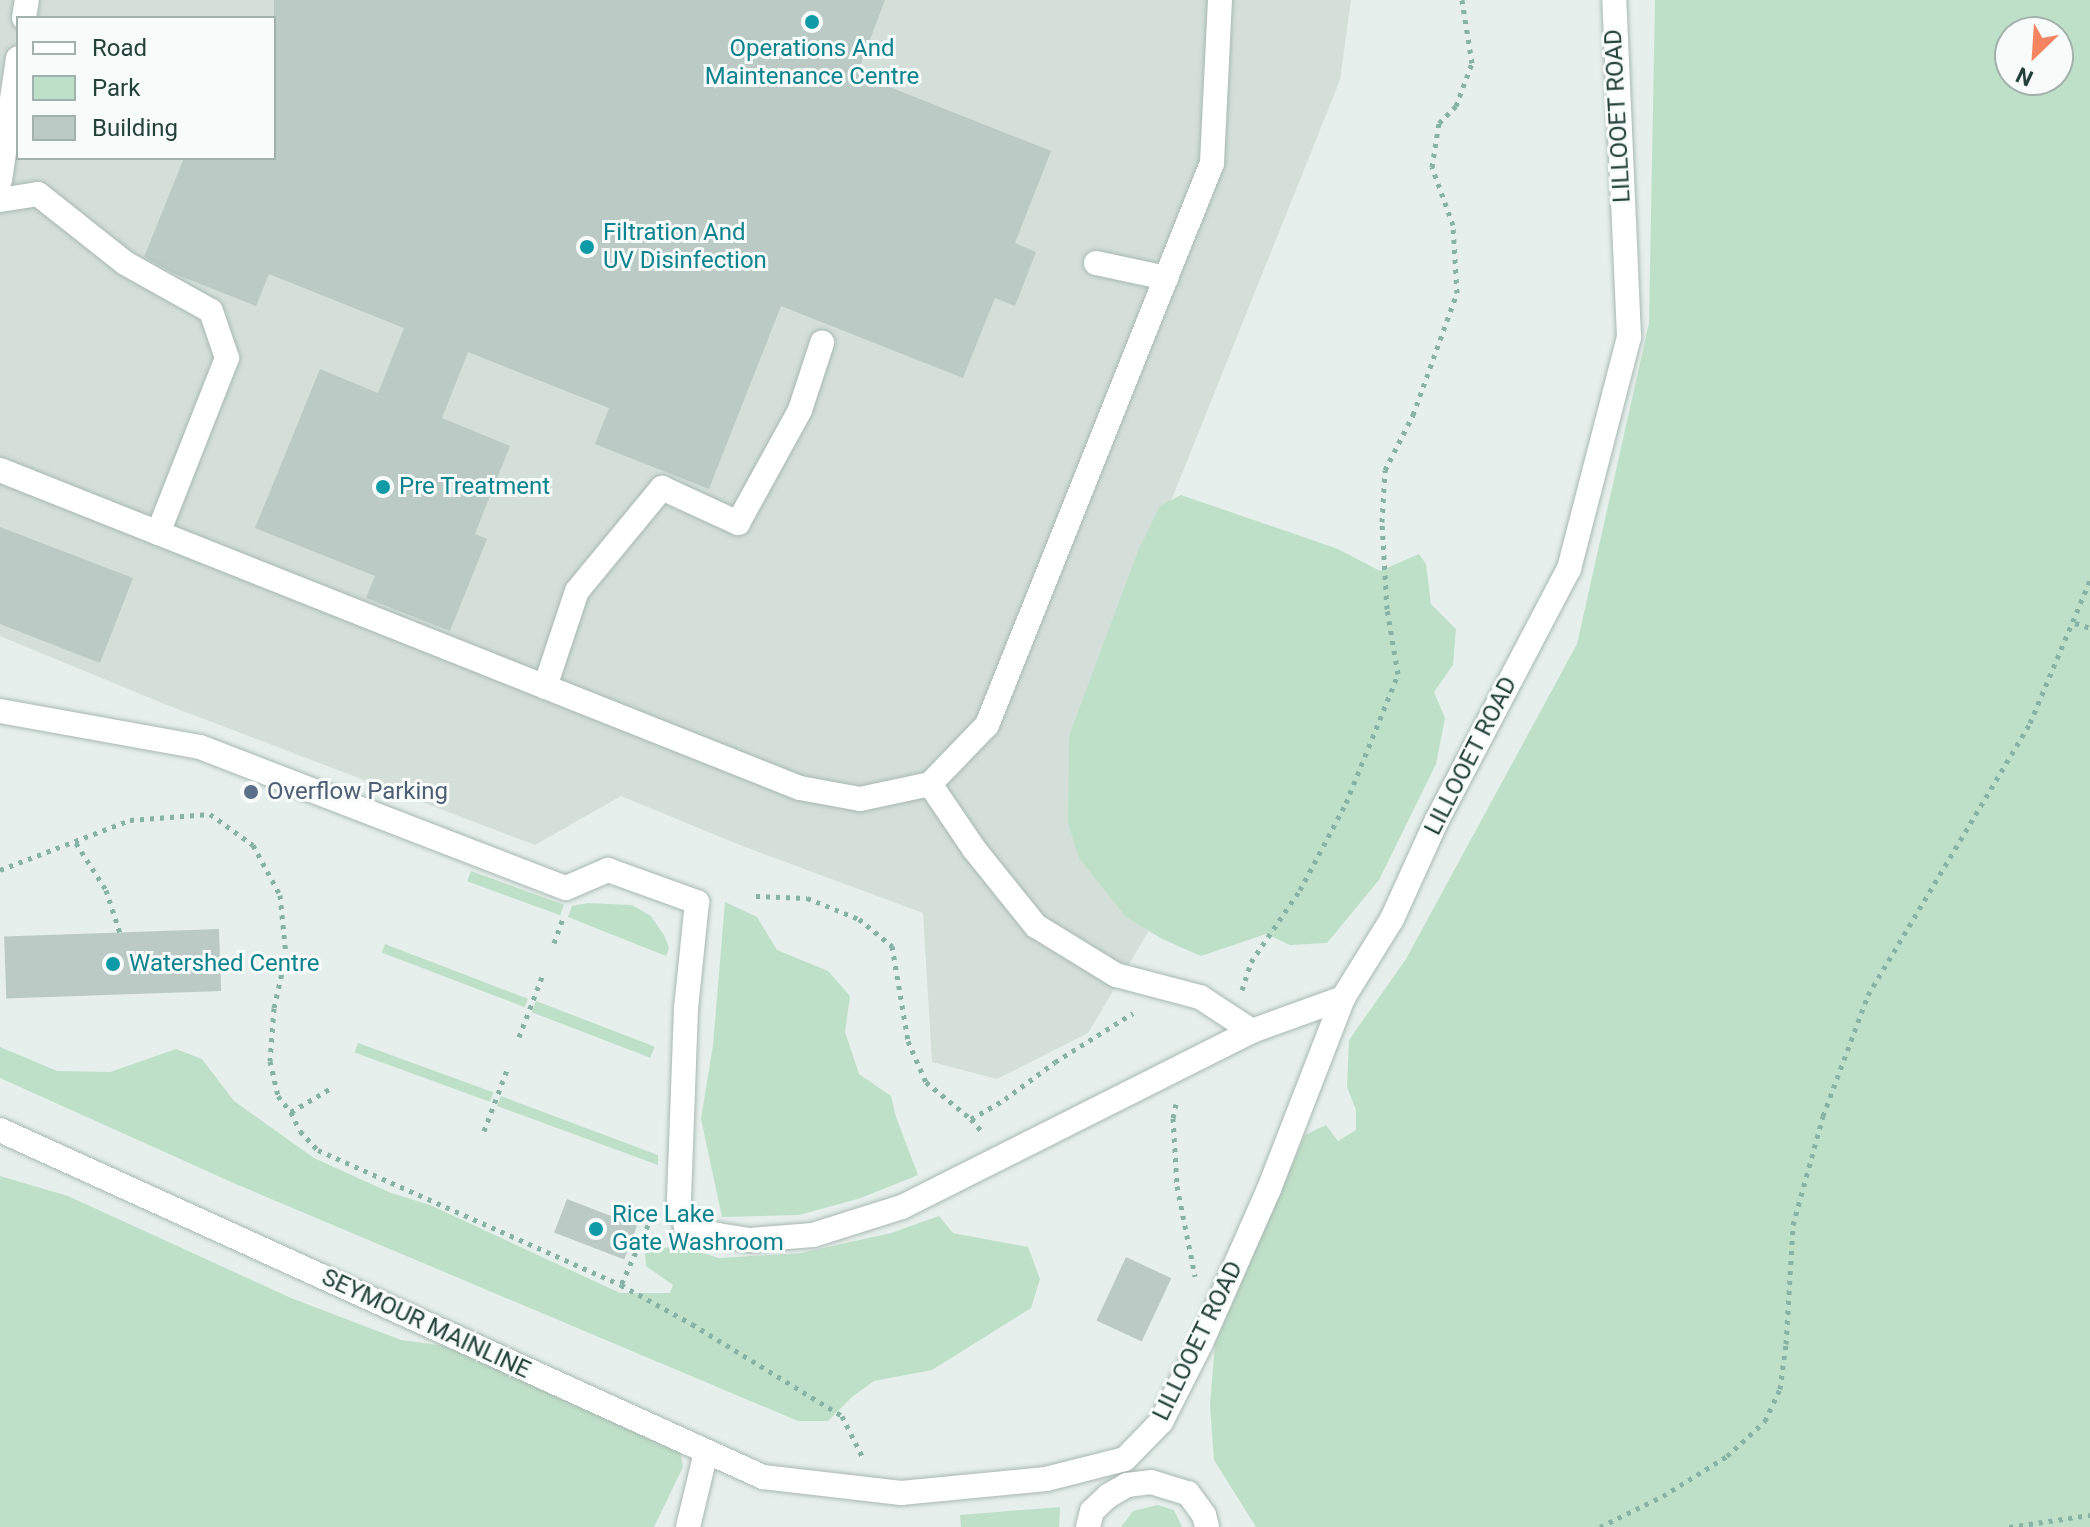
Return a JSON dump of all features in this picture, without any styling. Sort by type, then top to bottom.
[{"type":"street","points":[[0,470],[800,788],[860,799],[930,784],[987,725],[1212,163],[1220,0]]},
{"type":"street","name":"LILLOOET ROAD","points":[[1125,1459],[1161,1422],[1201,1343],[1269,1189],[1343,998],[1392,919],[1437,820],[1569,569],[1629,337],[1614,0]]},
{"type":"street","points":[[0,180],[16,72]]},
{"type":"street","points":[[0,200],[38,194],[125,263],[211,311],[227,358],[158,533]]},
{"type":"street","points":[[1096,263],[1166,278]]},
{"type":"street","points":[[545,687],[577,591],[662,488],[738,523],[800,410],[822,343]]},
{"type":"street","points":[[0,711],[200,747],[566,888],[608,870],[697,902],[686,1008],[679,1202],[686,1226],[750,1240],[813,1235],[854,1225],[902,1207],[1252,1031],[1343,998]]},
{"type":"street","points":[[930,784],[974,849],[1036,926],[1116,975],[1200,997],[1252,1031]]},
{"type":"street","name":"SEYMOUR MAINLINE","points":[[0,1130],[763,1477],[901,1493],[1046,1479],[1125,1459]]},
{"type":"street","points":[[688,1527],[706,1452]]},
{"type":"street","points":[[1125,1459],[1135,1483]]},
{"type":"street","points":[[1088,1527],[1092,1511],[1102,1500],[1135,1483],[1166,1484],[1188,1493],[1204,1515],[1207,1527]]},
{"type":"path","points":[[1252,1031],[1242,987],[1251,962],[1300,890],[1346,803],[1398,674],[1387,609],[1382,522],[1385,470],[1413,415],[1457,293],[1453,225],[1432,167],[1439,123],[1456,106],[1472,63],[1462,0]]},
{"type":"path","points":[[1600,1527],[1663,1496],[1727,1456],[1765,1421],[1780,1389],[1786,1344],[1793,1225],[1823,1116],[1868,995],[2030,723],[2075,623],[2090,580]]},
{"type":"path","points":[[2075,623],[2090,628]]},
{"type":"path","points":[[0,870],[130,820],[210,814],[253,845],[280,895],[286,955],[274,1008],[270,1061],[278,1096],[291,1112],[300,1131],[318,1150],[621,1285],[842,1416],[860,1454],[901,1493]]},
{"type":"path","points":[[76,843],[106,890],[120,933]]},
{"type":"path","points":[[756,896],[807,898],[859,919],[892,946],[908,1041],[926,1082],[971,1119],[1142,1006]]},
{"type":"path","points":[[554,943],[568,905]]},
{"type":"path","points":[[519,1037],[543,974]]},
{"type":"path","points":[[1200,997],[1242,987]]},
{"type":"path","points":[[1184,1064],[1173,1118],[1177,1186],[1191,1245],[1196,1287]]},
{"type":"path","points":[[484,1131],[508,1067]]},
{"type":"path","points":[[291,1112],[331,1088]]},
{"type":"path","points":[[621,1285],[652,1215]]},
{"type":"path","points":[[2009,1527],[2090,1515]]},
{"type":"shaded area","points":[[0,0],[1351,0],[1340,80],[1159,531],[1160,912],[1088,1033],[997,1079],[932,1062],[923,913],[740,845],[621,796],[535,845],[167,705],[0,636]]},
{"type":"green space","points":[[1655,0],[2090,0],[2090,1527],[1256,1527],[1214,1460],[1210,1405],[1215,1344],[1305,1135],[1326,1125],[1338,1141],[1356,1130],[1356,1110],[1347,1087],[1349,1040],[1406,959],[1577,644],[1649,323]]},
{"type":"green space","points":[[1181,495],[1338,549],[1380,571],[1419,554],[1426,564],[1431,604],[1456,629],[1453,665],[1434,692],[1445,718],[1436,764],[1379,880],[1327,943],[1290,945],[1266,934],[1201,956],[1162,939],[1126,917],[1079,858],[1068,823],[1069,736],[1138,551],[1160,506]]},
{"type":"green space","points":[[471,871],[564,905],[560,915],[467,881]]},
{"type":"green space","points":[[725,902],[757,917],[777,950],[828,971],[850,996],[845,1032],[859,1074],[891,1096],[918,1175],[861,1198],[799,1215],[722,1217],[701,1119],[713,1045]]},
{"type":"green space","points":[[588,903],[632,905],[651,916],[665,937],[669,948],[666,956],[568,917],[572,906]]},
{"type":"green space","points":[[385,944],[528,999],[525,1007],[382,952]]},
{"type":"green space","points":[[536,1001],[655,1047],[650,1058],[532,1012]]},
{"type":"green space","points":[[358,1043],[493,1092],[490,1102],[355,1052]]},
{"type":"green space","points":[[0,1047],[57,1071],[110,1072],[176,1049],[202,1059],[234,1101],[314,1158],[391,1193],[430,1205],[620,1293],[670,1293],[673,1285],[646,1266],[645,1254],[655,1248],[682,1247],[719,1258],[801,1253],[891,1233],[939,1216],[953,1233],[1028,1247],[1040,1279],[1031,1308],[932,1370],[874,1381],[828,1421],[798,1421],[238,1185],[0,1078]]},
{"type":"green space","points":[[501,1096],[658,1155],[658,1165],[497,1106]]},
{"type":"green space","points":[[0,1176],[68,1196],[291,1298],[401,1340],[526,1357],[678,1439],[683,1467],[654,1527],[0,1527]]},
{"type":"green space","points":[[1158,1505],[1174,1510],[1182,1527],[1121,1527],[1133,1511]]},
{"type":"green space","points":[[1060,1507],[1059,1527],[961,1527],[960,1515]]},
{"type":"building","name":"Filtration And UV Disinfection","points":[[274,0],[885,0],[857,74],[1051,151],[1015,243],[1036,252],[1015,306],[995,298],[963,378],[781,306],[709,489],[595,444],[609,408],[468,352],[442,418],[510,446],[475,534],[487,539],[450,631],[366,598],[375,576],[255,528],[320,369],[378,393],[404,328],[269,274],[256,306],[175,274],[144,257],[183,160],[276,160]]},
{"type":"building","points":[[0,527],[133,578],[100,663],[0,624]]},
{"type":"building","name":"Watershed Centre","points":[[219,929],[221,991],[6,998],[4,937]]},
{"type":"building","name":"Rice Lake Gate Washroom","points":[[567,1199],[637,1226],[624,1259],[554,1233]]},
{"type":"building","points":[[1126,1257],[1171,1278],[1142,1342],[1096,1320]]},
{"type":"place","name":"Operations And Maintenance Centre","points":[[812,22]]},
{"type":"place","name":"Filtration And UV Disinfection","points":[[587,247]]},
{"type":"place","name":"Pre Treatment","points":[[383,487]]},
{"type":"place","name":"Overflow Parking","points":[[251,792]]},
{"type":"place","name":"Watershed Centre","points":[[113,964]]},
{"type":"place","name":"Rice Lake Gate Washroom","points":[[596,1229]]}]
